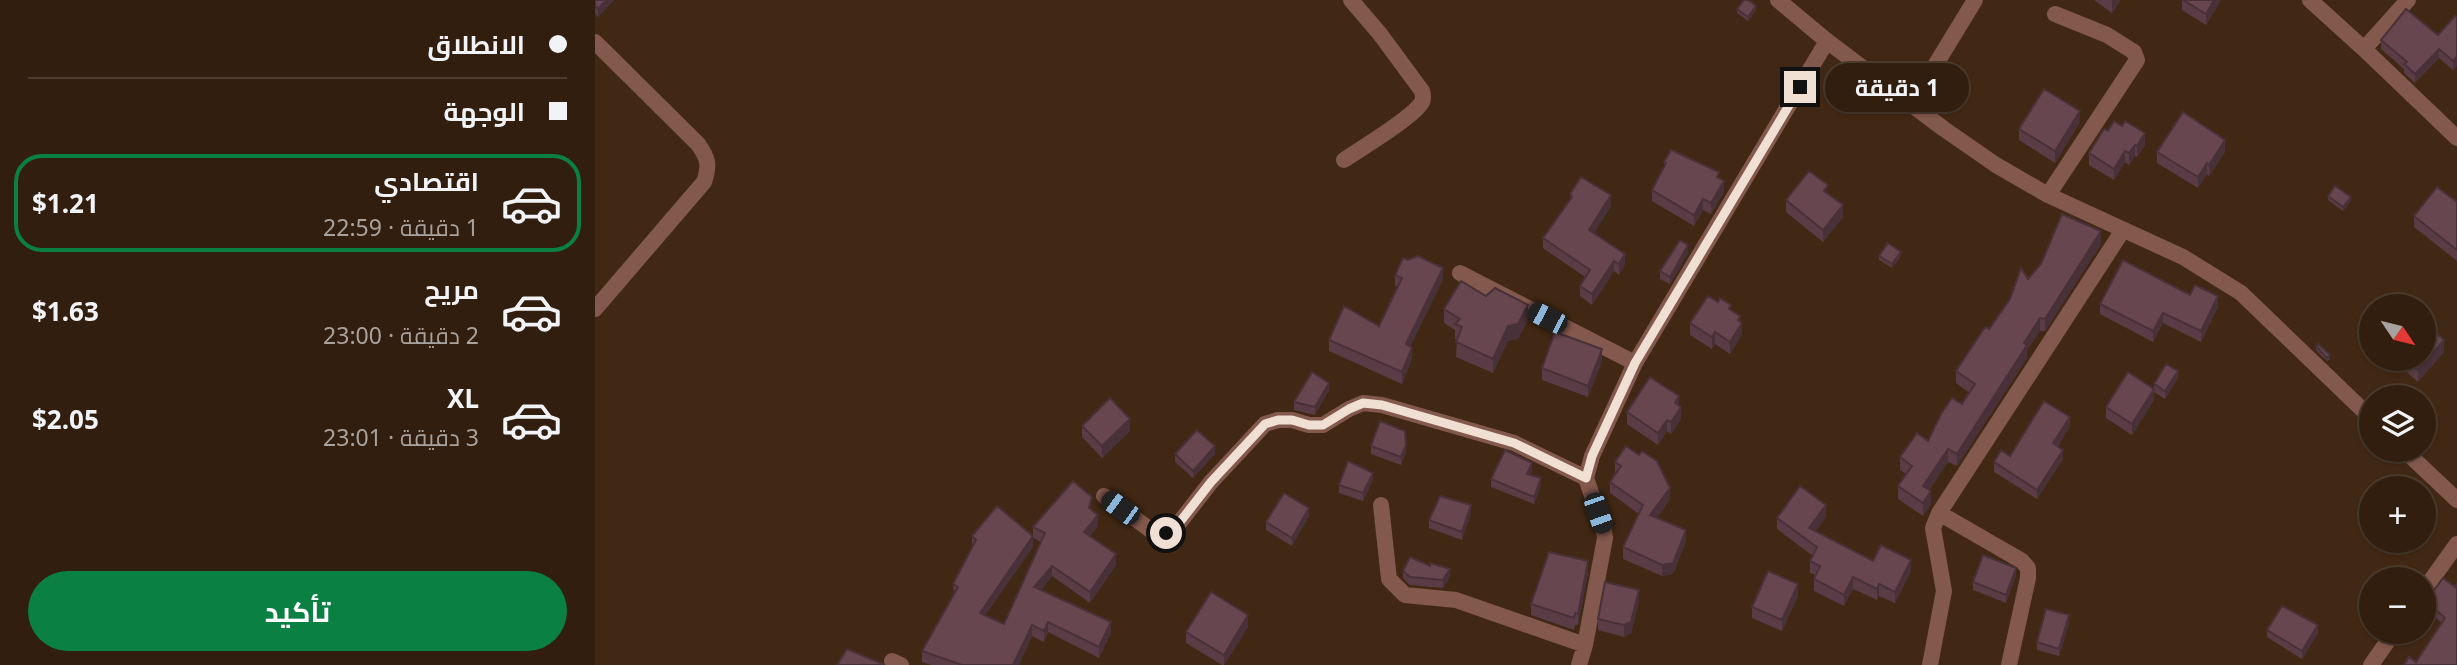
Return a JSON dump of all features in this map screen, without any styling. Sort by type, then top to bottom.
[{"type":"street","points":[[1344,160],[1412,112],[1422,102],[1423,96],[1380,34],[1351,0]]},
{"type":"street","points":[[1778,0],[1911,105],[1996,165],[2048,195],[2183,257],[2241,293],[2359,406]]},
{"type":"street","points":[[1911,105],[1975,0]]},
{"type":"street","points":[[2310,0],[2457,138]]},
{"type":"street","points":[[2364,49],[2408,0]]},
{"type":"street","points":[[2048,195],[2137,60],[2134,52],[2106,35],[2055,14]]},
{"type":"street","points":[[1579,665],[1605,538],[1586,478],[1592,456],[1635,363],[1828,41]]},
{"type":"street","points":[[595,42],[698,144],[707,157],[708,169],[703,182],[595,309]]},
{"type":"street","points":[[1930,665],[1944,591],[1933,528],[1939,513],[2123,230]]},
{"type":"street","points":[[1460,274],[1635,363]]},
{"type":"street","points":[[1104,496],[1152,531],[1166,533],[1176,527],[1211,482],[1265,424],[1292,420],[1309,425],[1323,425],[1363,403],[1382,405],[1514,443],[1586,478]]},
{"type":"street","points":[[2417,462],[2457,500]]},
{"type":"street","points":[[1381,505],[1389,579],[1405,595],[1457,600],[1585,645]]},
{"type":"street","points":[[1939,513],[2022,561],[2028,568],[2009,665]]},
{"type":"street","points":[[2436,573],[2457,544]]},
{"type":"street","points":[[2371,665],[2386,644]]},
{"type":"building","points":[[595,0],[606,0],[598,9]]},
{"type":"building","points":[[1744,0],[1756,6],[1748,17],[1737,9]]},
{"type":"building","points":[[2183,0],[2214,0],[2206,14]]},
{"type":"building","points":[[2406,9],[2438,35],[2455,16],[2457,17],[2457,56],[2453,61],[2439,49],[2415,74],[2404,64],[2407,62],[2381,40]]},
{"type":"building","points":[[2044,89],[2080,111],[2055,151],[2019,129]]},
{"type":"building","points":[[2183,112],[2225,140],[2198,177],[2157,152]]},
{"type":"building","points":[[2114,121],[2122,126],[2125,121],[2145,133],[2137,146],[2129,153],[2125,151],[2114,169],[2089,153],[2104,129],[2108,131]]},
{"type":"building","points":[[1671,150],[1719,172],[1717,177],[1724,181],[1711,203],[1703,199],[1694,215],[1652,190]]},
{"type":"building","points":[[1809,171],[1828,185],[1824,191],[1843,205],[1823,230],[1786,200]]},
{"type":"building","points":[[1581,177],[1611,195],[1589,230],[1625,254],[1619,264],[1614,261],[1592,294],[1580,286],[1590,270],[1543,238],[1572,197],[1570,194]]},
{"type":"building","points":[[2335,186],[2351,197],[2343,207],[2328,196]]},
{"type":"building","points":[[2437,187],[2457,202],[2457,250],[2414,216]]},
{"type":"building","points":[[2062,214],[2101,231],[2045,319],[2040,318],[2024,343],[2027,345],[1957,454],[1948,449],[1923,486],[1931,491],[1923,503],[1898,486],[1912,466],[1900,457],[1917,433],[1928,441],[1952,398],[1962,404],[1975,384],[1956,371],[1985,327],[1989,329],[2010,299],[2021,268],[2028,279],[2041,264]]},
{"type":"building","points":[[1680,240],[1688,245],[1670,277],[1660,271]]},
{"type":"building","points":[[1888,243],[1901,252],[1892,264],[1879,256]]},
{"type":"building","points":[[1418,256],[1443,268],[1406,344],[1412,348],[1402,372],[1329,340],[1344,306],[1379,326],[1402,278],[1395,275],[1403,258],[1408,260]]},
{"type":"building","points":[[2123,260],[2190,295],[2195,285],[2218,296],[2201,331],[2163,313],[2153,331],[2100,304]]},
{"type":"building","points":[[1461,281],[1486,296],[1495,288],[1528,305],[1518,324],[1508,326],[1493,359],[1456,342],[1462,327],[1455,324],[1460,319],[1444,309]]},
{"type":"building","points":[[1708,296],[1718,302],[1720,298],[1731,305],[1729,309],[1740,316],[1738,320],[1742,323],[1730,342],[1715,332],[1712,337],[1690,323]]},
{"type":"building","points":[[1555,332],[1602,349],[1588,386],[1542,368]]},
{"type":"building","points":[[2436,333],[2444,340],[2436,349]]},
{"type":"building","points":[[2318,344],[2330,355],[2327,358],[2316,346]]},
{"type":"building","points":[[2166,364],[2178,371],[2165,391],[2154,384]]},
{"type":"building","points":[[1312,372],[1329,383],[1315,407],[1294,402]]},
{"type":"building","points":[[2128,372],[2154,389],[2132,424],[2106,407]]},
{"type":"building","points":[[1650,377],[1679,396],[1675,403],[1681,407],[1671,422],[1667,420],[1658,433],[1627,412]]},
{"type":"building","points":[[1110,398],[1130,419],[1102,446],[1082,426]]},
{"type":"building","points":[[2044,401],[2070,417],[2053,443],[2063,450],[2037,490],[1994,462],[2001,450],[2010,456]]},
{"type":"building","points":[[1380,421],[1405,431],[1406,445],[1401,457],[1371,446]]},
{"type":"building","points":[[1197,430],[1215,446],[1193,471],[1175,454]]},
{"type":"building","points":[[1626,446],[1639,455],[1642,451],[1657,461],[1670,488],[1650,515],[1686,530],[1673,563],[1662,565],[1623,547],[1643,505],[1610,482],[1621,466],[1615,462]]},
{"type":"building","points":[[1505,450],[1532,463],[1527,474],[1541,478],[1534,497],[1491,479]]},
{"type":"building","points":[[1348,461],[1373,473],[1363,493],[1339,485]]},
{"type":"building","points":[[1073,481],[1092,497],[1089,508],[1098,515],[1084,532],[1116,554],[1090,592],[1052,566],[1034,587],[1111,622],[1099,647],[1048,622],[1044,631],[1032,625],[1013,665],[962,665],[922,651],[958,587],[953,584],[976,540],[972,536],[997,506],[1033,536],[980,613],[1004,624],[1045,533],[1033,527]]},
{"type":"building","points":[[1800,486],[1826,505],[1809,528],[1873,561],[1881,545],[1911,560],[1895,592],[1879,584],[1877,589],[1853,577],[1844,595],[1814,579],[1820,566],[1810,561],[1817,547],[1777,518]]},
{"type":"building","points":[[1284,493],[1309,508],[1292,538],[1266,522]]},
{"type":"building","points":[[1440,496],[1471,505],[1462,532],[1429,520]]},
{"type":"building","points":[[1549,552],[1588,561],[1578,614],[1575,613],[1574,618],[1531,604]]},
{"type":"building","points":[[1983,555],[2016,568],[2006,595],[1973,582]]},
{"type":"building","points":[[1410,557],[1430,566],[1430,563],[1450,569],[1443,580],[1410,577],[1403,571]]},
{"type":"building","points":[[1768,571],[1798,584],[1782,620],[1752,607]]},
{"type":"building","points":[[2443,578],[2455,587],[2457,583],[2457,665],[2404,665],[2409,657],[2416,662],[2428,644],[2436,644],[2436,632],[2445,618],[2436,610],[2436,587]]},
{"type":"building","points":[[1605,582],[1639,590],[1631,622],[1624,625],[1598,619]]},
{"type":"building","points":[[1211,592],[1248,615],[1224,655],[1186,632]]},
{"type":"building","points":[[2282,606],[2318,625],[2302,651],[2267,630]]},
{"type":"building","points":[[2046,609],[2069,615],[2059,649],[2037,642]]},
{"type":"building","points":[[847,649],[885,665],[837,665]]},
{"type":"route","points":[[1166,533],[1176,527],[1211,482],[1265,424],[1292,420],[1309,425],[1323,425],[1363,403],[1382,405],[1514,443],[1586,478],[1592,456],[1635,363],[1800,87]]}]
